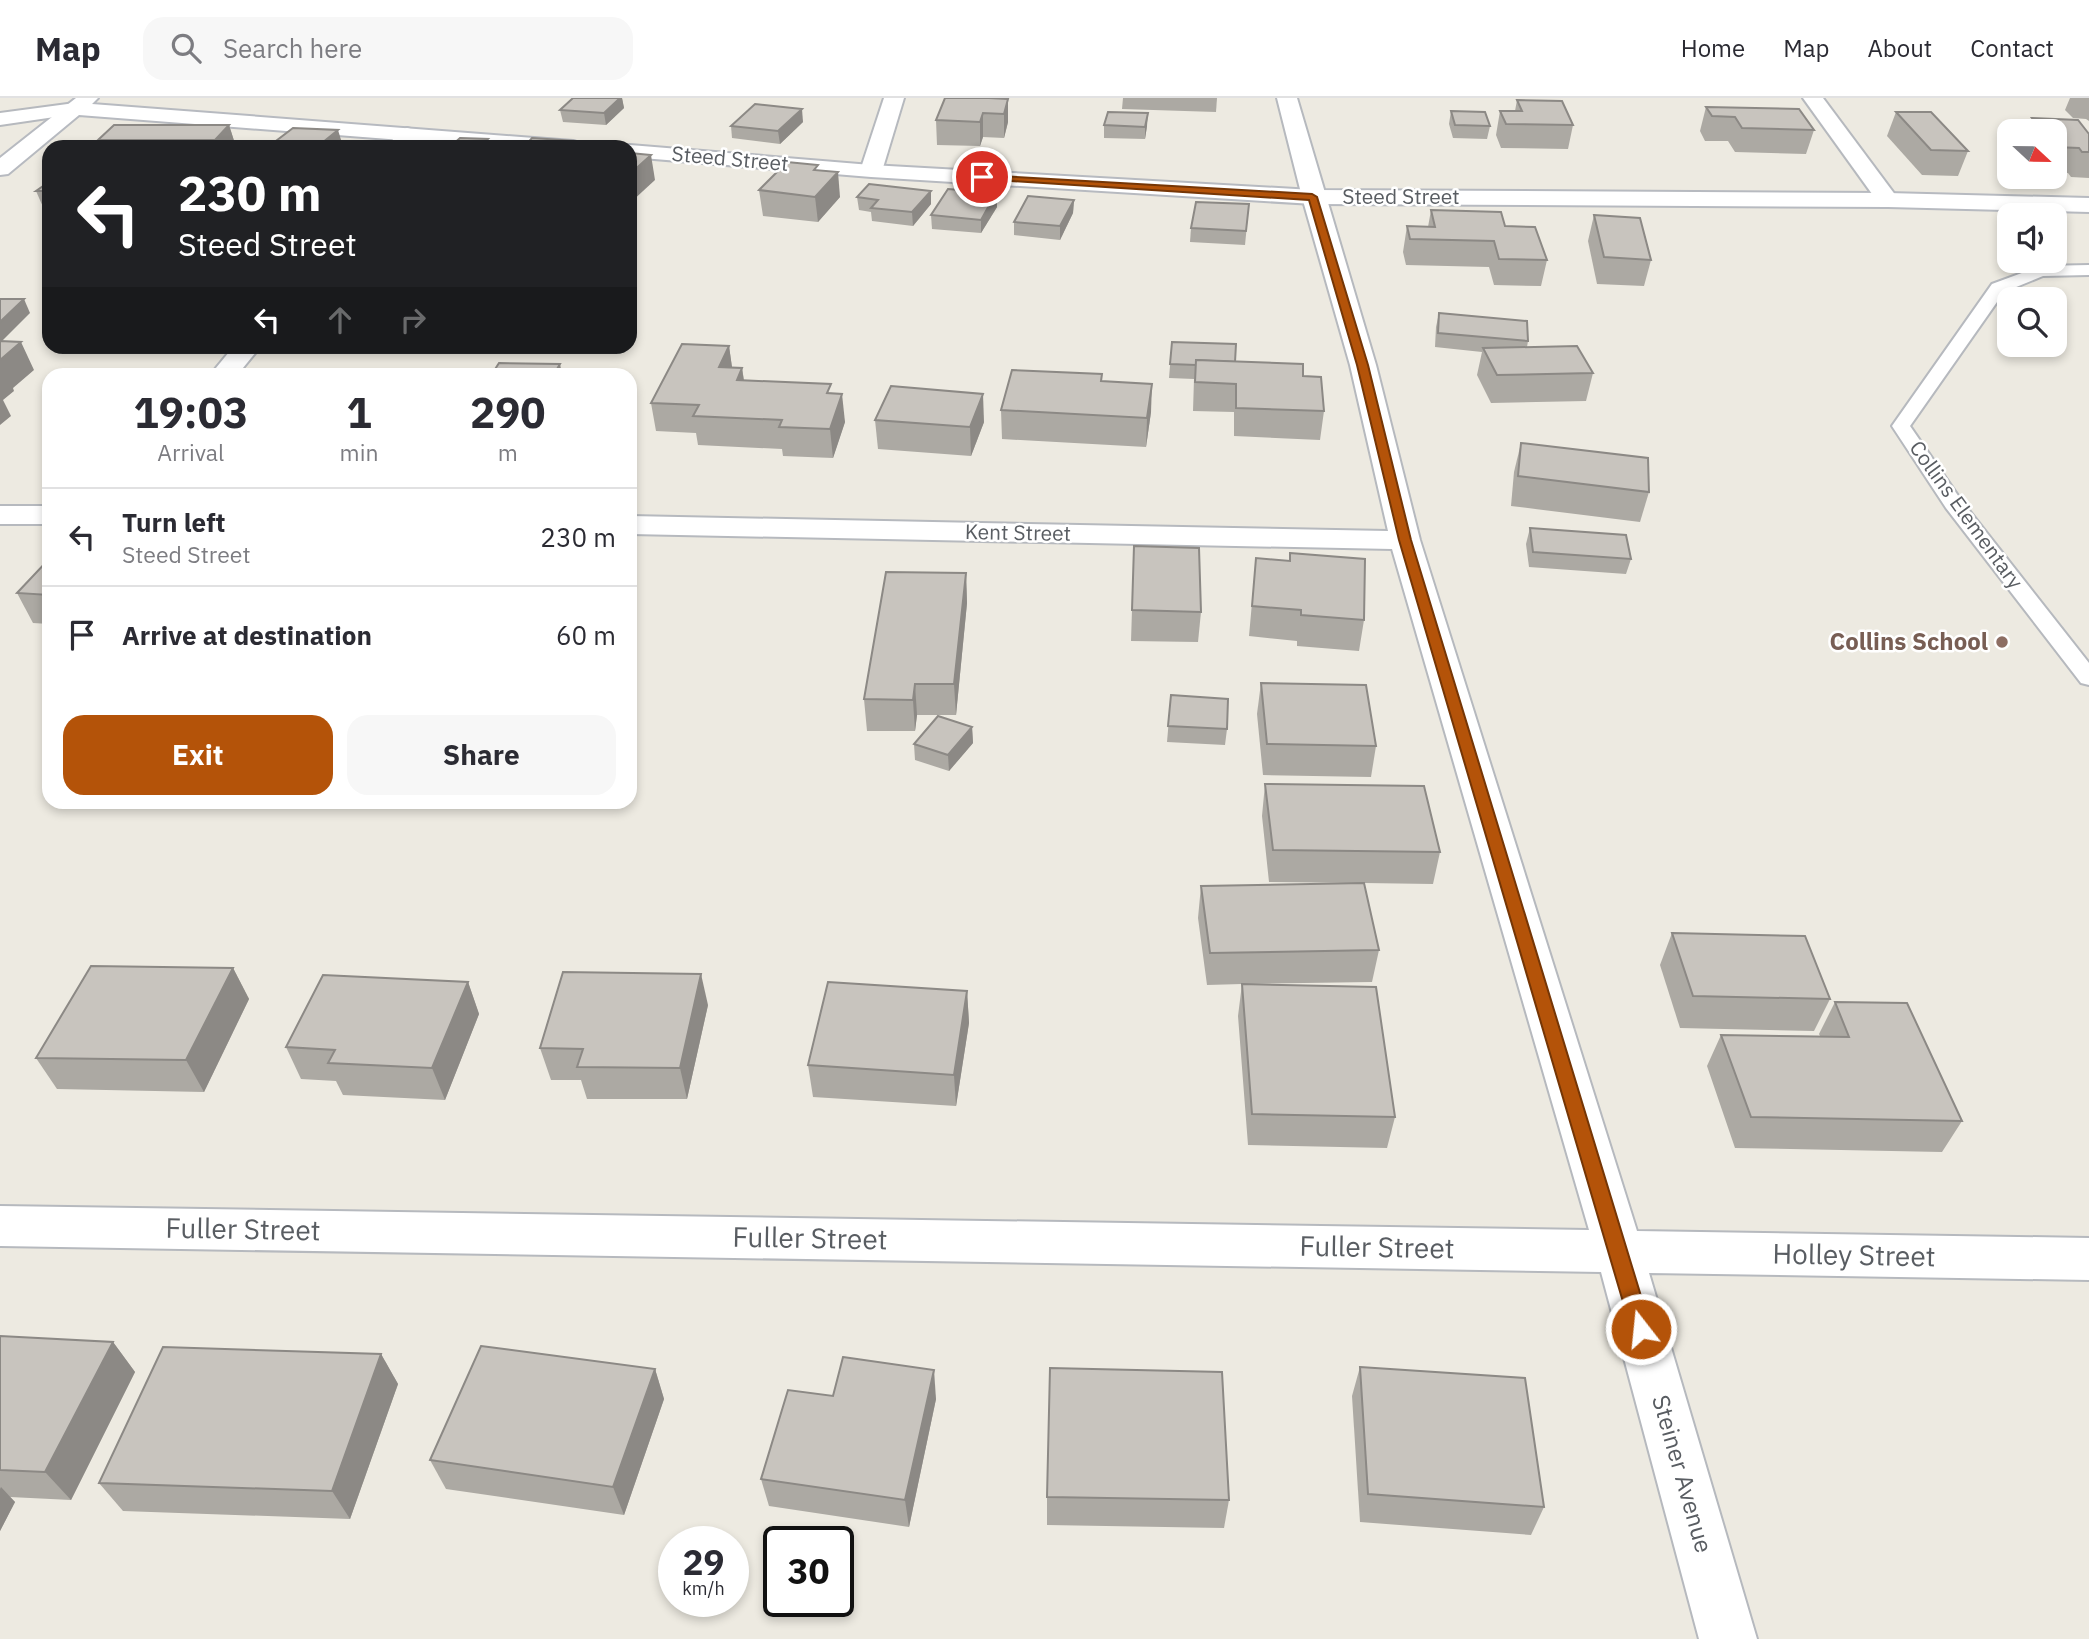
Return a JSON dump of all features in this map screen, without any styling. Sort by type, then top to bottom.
[{"type":"street","points":[[871,171],[894,98]]},
{"type":"street","name":"Steiner Avenue","points":[[1287,98],[1312,197],[1363,365],[1405,540],[1619,1251],[1728,1639]]},
{"type":"street","points":[[1813,98],[1888,200]]},
{"type":"street","points":[[0,119],[82,104],[402,140]]},
{"type":"street","points":[[0,169],[82,104]]},
{"type":"street","name":"Steed Street","points":[[637,153],[871,171],[1312,197],[1888,200],[2089,205]]},
{"type":"street","points":[[229,368],[241,354]]},
{"type":"street","points":[[0,515],[42,515]]},
{"type":"street","name":"Kent Street","points":[[637,525],[1405,540]]},
{"type":"street","name":"Fuller Street","points":[[0,1226],[1619,1251]]},
{"type":"street","name":"Holley Street","points":[[1619,1251],[2089,1259]]},
{"type":"lane","name":"Collins Elementary","points":[[2089,271],[2041,271],[1998,288],[1901,426],[1953,504],[2089,678]]},
{"type":"building","points":[[573,98],[620,98],[604,113],[560,110]]},
{"type":"building","points":[[945,98],[1008,99],[1004,114],[983,113],[980,122],[936,120]]},
{"type":"building","points":[[1517,100],[1562,101],[1573,125],[1506,124],[1500,111],[1522,111]]},
{"type":"building","points":[[755,104],[802,109],[778,131],[731,126]]},
{"type":"building","points":[[1706,107],[1799,109],[1814,130],[1742,128],[1735,117],[1712,116]]},
{"type":"building","points":[[1451,111],[1485,112],[1490,126],[1455,125]]},
{"type":"building","points":[[1108,112],[1148,113],[1145,127],[1104,125]]},
{"type":"building","points":[[1896,112],[1931,112],[1968,151],[1931,150]]},
{"type":"building","points":[[2067,120],[2078,120],[2089,134],[2089,152],[2082,152],[2079,148],[2067,148]]},
{"type":"building","points":[[114,125],[229,125],[215,140],[98,140]]},
{"type":"building","points":[[293,128],[338,130],[326,140],[277,140]]},
{"type":"building","points":[[460,138],[488,139],[487,140],[458,140]]},
{"type":"building","points":[[532,138],[563,140],[530,140]]},
{"type":"building","points":[[637,154],[651,155],[637,168]]},
{"type":"building","points":[[787,162],[818,165],[814,170],[838,172],[815,197],[759,190]]},
{"type":"building","points":[[869,184],[931,191],[912,212],[871,208],[878,200],[857,197]]},
{"type":"building","points":[[948,189],[996,193],[981,220],[931,215]]},
{"type":"building","points":[[1028,196],[1074,200],[1060,226],[1014,222]]},
{"type":"building","points":[[1196,202],[1249,204],[1246,231],[1191,228]]},
{"type":"building","points":[[1431,210],[1501,212],[1505,226],[1535,227],[1547,260],[1499,259],[1494,241],[1410,239],[1407,226],[1435,227]]},
{"type":"building","points":[[1594,215],[1640,218],[1651,260],[1604,257]]},
{"type":"building","points":[[0,299],[24,299],[0,322]]},
{"type":"building","points":[[1439,313],[1527,321],[1528,341],[1438,333]]},
{"type":"building","points":[[0,341],[21,342],[0,360]]},
{"type":"building","points":[[1172,342],[1236,344],[1235,362],[1196,360],[1196,365],[1170,364]]},
{"type":"building","points":[[682,344],[729,346],[719,367],[742,368],[737,380],[831,384],[827,393],[842,394],[830,429],[779,427],[782,420],[693,416],[699,405],[651,403]]},
{"type":"building","points":[[1577,346],[1593,373],[1497,375],[1483,348]]},
{"type":"building","points":[[1196,360],[1303,364],[1303,376],[1321,377],[1324,411],[1236,408],[1236,384],[1195,382]]},
{"type":"building","points":[[499,363],[560,364],[558,368],[496,368]]},
{"type":"building","points":[[1012,370],[1102,374],[1101,381],[1152,384],[1147,418],[1001,410]]},
{"type":"building","points":[[891,386],[983,394],[970,427],[875,420]]},
{"type":"building","points":[[1521,443],[1648,458],[1649,492],[1518,476]]},
{"type":"building","points":[[1530,528],[1626,535],[1631,559],[1533,552]]},
{"type":"building","points":[[1134,546],[1199,548],[1201,612],[1132,610]]},
{"type":"building","points":[[1290,553],[1365,559],[1364,620],[1301,615],[1301,610],[1252,606],[1256,558],[1290,561]]},
{"type":"building","points":[[42,566],[42,595],[17,593]]},
{"type":"building","points":[[886,572],[966,573],[954,684],[915,684],[913,700],[864,699]]},
{"type":"building","points":[[1261,683],[1366,685],[1376,746],[1267,744]]},
{"type":"building","points":[[1171,695],[1228,699],[1227,729],[1168,726]]},
{"type":"building","points":[[938,716],[972,727],[948,755],[914,744]]},
{"type":"building","points":[[1265,784],[1424,786],[1440,852],[1273,850]]},
{"type":"building","points":[[1364,883],[1379,950],[1210,953],[1201,886]]},
{"type":"building","points":[[1672,933],[1805,936],[1830,999],[1693,996]]},
{"type":"building","points":[[91,966],[233,968],[186,1060],[36,1058]]},
{"type":"building","points":[[563,972],[701,974],[680,1068],[577,1067],[583,1049],[540,1048]]},
{"type":"building","points":[[323,975],[468,982],[432,1068],[328,1063],[335,1050],[286,1047]]},
{"type":"building","points":[[828,982],[967,991],[954,1075],[808,1065]]},
{"type":"building","points":[[1242,984],[1376,987],[1395,1117],[1252,1114]]},
{"type":"building","points":[[1835,1002],[1907,1003],[1962,1121],[1751,1117],[1721,1035],[1849,1037]]},
{"type":"building","points":[[0,1336],[113,1342],[45,1472],[0,1470]]},
{"type":"building","points":[[481,1346],[655,1369],[613,1487],[430,1460]]},
{"type":"building","points":[[163,1347],[381,1354],[332,1491],[99,1483]]},
{"type":"building","points":[[843,1357],[934,1370],[905,1500],[761,1479],[788,1390],[833,1396]]},
{"type":"building","points":[[1360,1367],[1525,1378],[1544,1507],[1368,1494]]},
{"type":"building","points":[[1050,1368],[1222,1372],[1229,1500],[1047,1497]]},
{"type":"place","name":"Collins School","points":[[2002,642]]},
{"type":"route","points":[[982,177],[1312,197],[1363,365],[1405,540],[1641,1329]]}]
